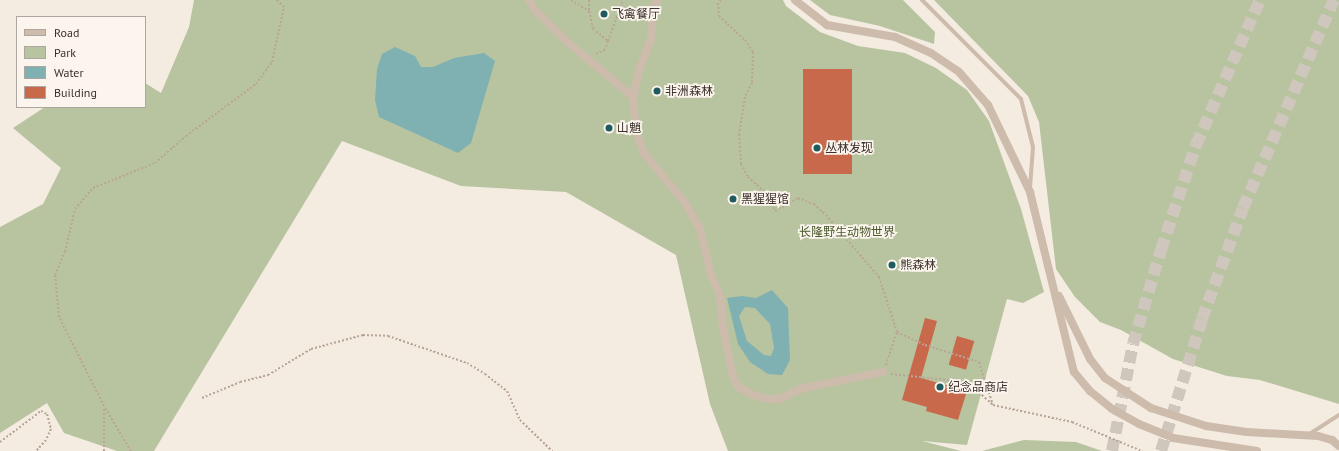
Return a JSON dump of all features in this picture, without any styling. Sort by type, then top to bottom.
[{"type":"street","points":[[529,0],[535,10],[633,97]]},
{"type":"street","points":[[657,0],[653,9],[651,39],[640,67],[633,97],[636,132],[644,153],[685,203],[700,229],[711,275],[720,295],[725,342],[733,376],[738,387],[753,395],[768,399],[779,399],[803,388],[883,372]]},
{"type":"street","points":[[796,0],[827,25],[895,37],[931,53],[959,72],[988,105],[1030,192],[1074,372],[1101,400],[1139,424],[1173,438],[1204,445],[1257,451]]},
{"type":"street","points":[[1054,286],[1090,359],[1105,378],[1151,408],[1206,426],[1247,432],[1307,435],[1332,440],[1339,446]]},
{"type":"lane","points":[[922,0],[1021,100],[1033,147],[1030,192]]},
{"type":"lane","points":[[1307,435],[1339,415]]},
{"type":"path","points":[[130,451],[104,406],[59,317],[55,275],[65,252],[75,209],[93,188],[156,163],[186,136],[256,84],[272,62],[284,7],[277,0]]},
{"type":"path","points":[[571,0],[589,11]]},
{"type":"path","points":[[589,0],[589,11],[593,29],[608,41]]},
{"type":"path","points":[[586,56],[605,50],[623,0]]},
{"type":"path","points":[[721,0],[718,3],[719,16],[745,40],[753,52],[752,83],[745,97],[739,134],[741,164],[748,177],[769,196],[776,211],[798,198],[814,204],[826,215],[878,277],[897,332],[883,372],[947,380],[973,387],[993,404],[1072,422],[1142,451]]},
{"type":"path","points":[[897,332],[925,345],[979,362],[993,404]]},
{"type":"path","points":[[202,398],[240,382],[268,375],[311,349],[363,335],[388,336],[459,360],[485,374],[507,391],[520,420],[552,451]]},
{"type":"path","points":[[104,406],[104,451]]},
{"type":"path","points":[[0,442],[41,411],[47,414],[51,429],[46,440],[36,451]]},
{"type":"green space","name":"长隆野生动物世界","points":[[194,0],[783,0],[786,6],[820,32],[858,46],[905,53],[936,68],[967,90],[989,121],[1021,209],[1044,292],[1023,303],[1007,299],[967,445],[922,441],[961,451],[728,451],[710,404],[676,255],[566,192],[461,186],[342,141],[154,451],[117,451],[64,433],[47,403],[0,433],[0,227],[43,204],[61,168],[13,128],[43,108],[146,108],[146,84],[161,93],[189,27]]},
{"type":"green space","points":[[810,0],[903,0],[935,32],[934,44],[880,26],[830,15]]},
{"type":"green space","points":[[934,0],[1339,0],[1339,404],[1260,380],[1227,376],[1173,359],[1121,330],[1100,322],[1075,297],[1056,269],[1039,122],[1028,96]]},
{"type":"green space","points":[[1024,440],[1076,442],[1102,451],[982,451]]},
{"type":"water","points":[[395,47],[415,56],[421,67],[433,67],[454,58],[484,53],[495,61],[471,143],[458,153],[379,117],[375,100],[377,69],[382,54]]},
{"type":"water","points":[[772,290],[788,308],[790,360],[782,375],[768,374],[750,362],[738,344],[727,298],[742,296],[756,298]],"holes":[[[745,307],[755,308],[770,324],[774,348],[771,356],[764,355],[747,341],[739,316]]]},
{"type":"building","points":[[803,69],[852,69],[852,174],[803,174]]},
{"type":"building","points":[[925,318],[937,321],[921,378],[967,391],[958,420],[926,411],[927,407],[902,400]]},
{"type":"building","points":[[957,336],[974,341],[966,370],[949,365]]},
{"type":"tunnel","points":[[1112,451],[1133,344],[1161,250],[1196,145],[1260,0]]},
{"type":"tunnel","points":[[1161,451],[1202,319],[1243,208],[1334,0]]},
{"type":"place","name":"飞禽餐厅","points":[[604,14]]},
{"type":"place","name":"非洲森林","points":[[657,91]]},
{"type":"place","name":"山魈","points":[[609,128]]},
{"type":"place","name":"丛林发现","points":[[817,148]]},
{"type":"place","name":"黑猩猩馆","points":[[733,199]]},
{"type":"place","name":"熊森林","points":[[892,265]]},
{"type":"place","name":"纪念品商店","points":[[940,387]]}]
